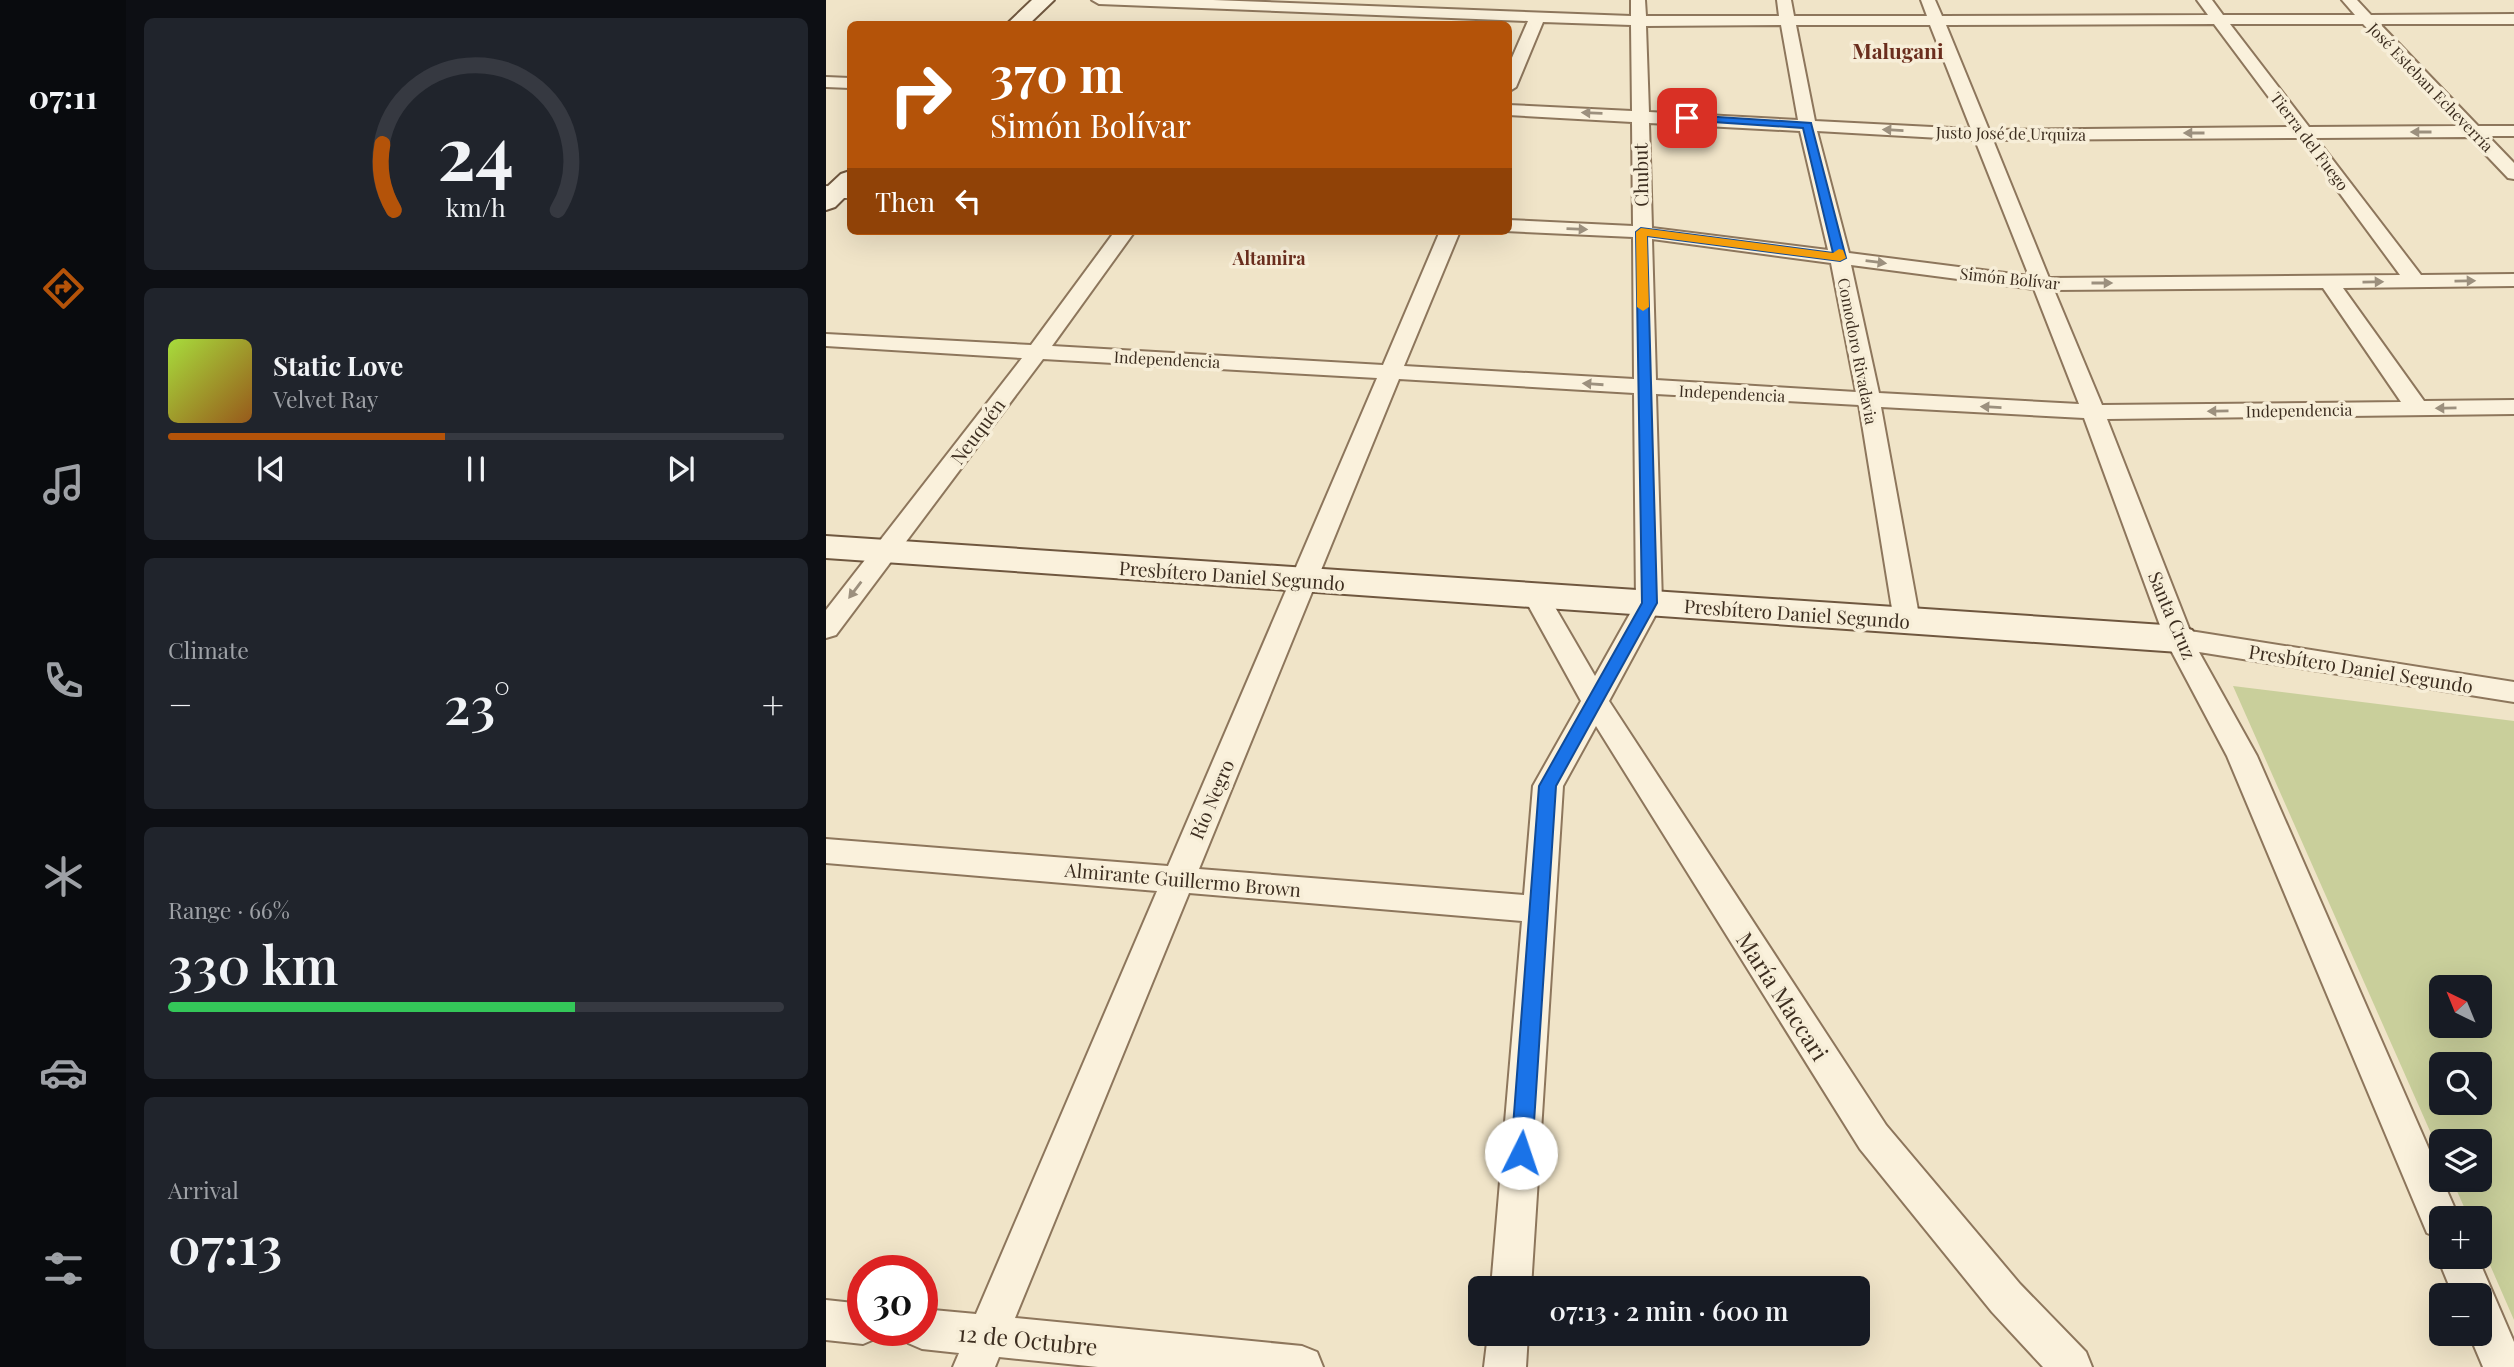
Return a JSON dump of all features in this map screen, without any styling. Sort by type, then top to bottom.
[{"type":"main road","points":[[1020,21],[1044,0]]},
{"type":"main road","name":"Presbítero Daniel Segundo","points":[[826,547],[2179,639]]},
{"type":"street","points":[[1099,0],[1287,8],[1422,7],[1500,17],[1537,18],[1638,11],[1789,22],[2514,18]]},
{"type":"street","points":[[1500,17],[1503,0]]},
{"type":"street","name":"Comodoro Rivadavia","points":[[1784,0],[1807,125],[1840,258],[1869,400],[1908,621]]},
{"type":"street","name":"Santa Cruz","points":[[1928,0],[2093,412],[2179,639],[2242,756],[2435,1206]]},
{"type":"street","name":"Tierra del Fuego","points":[[2204,0],[2416,282]]},
{"type":"street","name":"José Esteban Echeverría","points":[[2348,0],[2514,174]]},
{"type":"street","points":[[2494,0],[2514,18]]},
{"type":"street","points":[[1277,21],[1287,8]]},
{"type":"street","name":"Chubut","points":[[1638,11],[1649,603]]},
{"type":"street","points":[[1512,77],[1537,18]]},
{"type":"street","points":[[826,82],[847,82]]},
{"type":"street","name":"Justo José de Urquiza","points":[[1512,110],[1982,135],[2514,131]]},
{"type":"street","name":"Simón Bolívar","points":[[1512,226],[1641,232],[2042,284],[2514,280]]},
{"type":"street","name":"Neuquén","points":[[826,629],[1037,352],[1122,235]]},
{"type":"street","name":"Río Negro","points":[[981,1350],[1448,235]]},
{"type":"street","points":[[2330,283],[2417,408]]},
{"type":"street","name":"Independencia","points":[[826,340],[2093,412],[2514,407]]},
{"type":"street","name":"María Maccari","points":[[1536,596],[1594,699],[1873,1137],[2006,1298],[2071,1367]]},
{"type":"street","points":[[1512,1276],[1548,786],[1649,603]]},
{"type":"street","name":"Presbítero Daniel Segundo","points":[[2179,639],[2514,692]]},
{"type":"street","name":"Almirante Guillermo Brown","points":[[826,851],[1539,909]]},
{"type":"street","points":[[826,1321],[847,1323]]},
{"type":"street","name":"12 de Octubre","points":[[938,1335],[981,1350],[1301,1367]]},
{"type":"street","points":[[2492,1339],[2504,1367]]},
{"type":"street","points":[[1506,1367],[1507,1346]]},
{"type":"green space","points":[[2233,686],[2514,721],[2514,1320],[2492,1269],[2492,1206],[2464,1206],[2457,1192],[2492,1192],[2492,1129],[2429,1129]]},
{"type":"slow traffic","points":[[1643,307],[1641,232],[1840,258],[1839,252]]},
{"type":"district","name":"Malugani","points":[[1898,50]]},
{"type":"district","name":"Altamira","points":[[1269,258]]},
{"type":"route","points":[[1521,1153],[1548,786],[1649,603],[1641,232],[1840,258],[1807,125],[1687,118]]}]
